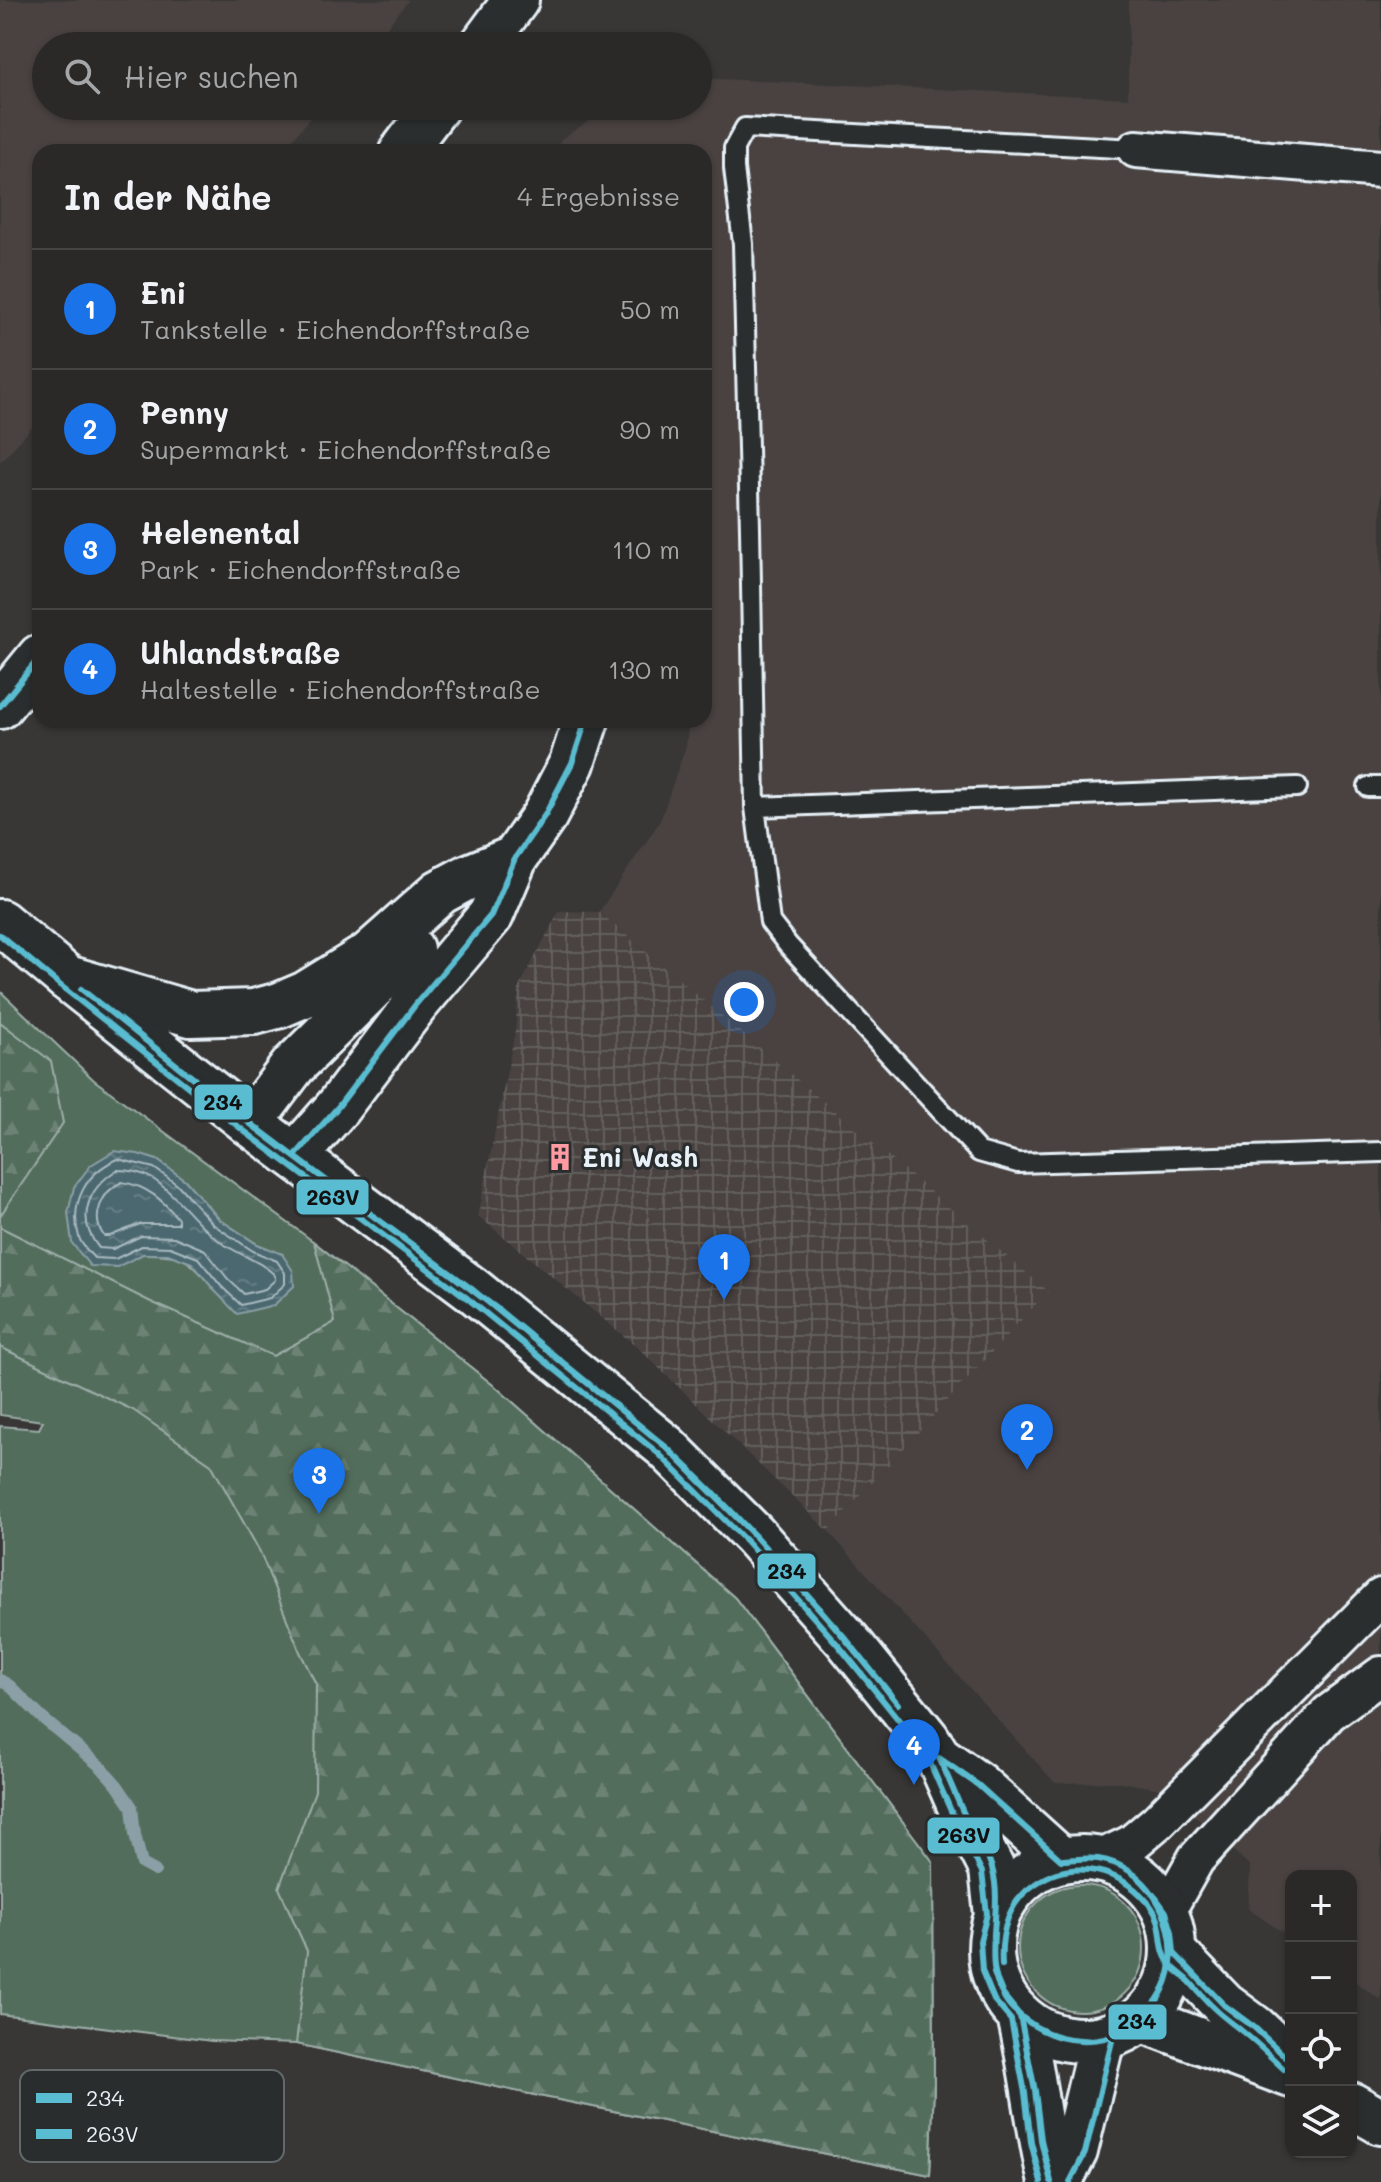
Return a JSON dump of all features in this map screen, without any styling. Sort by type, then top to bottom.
[{"type":"street","points":[[492,32],[516,0]]},
{"type":"street","points":[[408,144],[426,120]]},
{"type":"street","points":[[1136,149],[1381,169]]},
{"type":"street","points":[[0,706],[32,667]]},
{"type":"street","points":[[295,1156],[338,1107],[416,1004],[491,915],[515,858],[545,815],[572,763],[583,728]]},
{"type":"street","points":[[67,978],[191,1014],[254,1012],[306,994],[369,955],[440,892],[515,858]]},
{"type":"street","points":[[250,1123],[293,1066],[425,935],[515,858]]},
{"type":"street","points":[[0,922],[250,1123],[473,1290],[666,1447],[754,1535],[847,1640],[927,1739],[992,1869],[997,1915]]},
{"type":"street","points":[[1378,1680],[1329,1713],[1196,1859],[1170,1932],[1170,1978],[1158,2000],[1141,2019],[1123,2031],[1102,2039],[1073,2040],[1044,2033],[1020,2016],[1003,1995],[992,1969],[990,1941],[997,1915],[1011,1890],[1034,1871],[1131,1844],[1157,1822],[1381,1597]]},
{"type":"street","points":[[939,1758],[1080,1859],[1127,1869],[1149,1888],[1170,1932],[1224,2005],[1285,2056]]},
{"type":"street","points":[[1020,2016],[1051,2182]]},
{"type":"street","points":[[1141,2019],[1285,2073]]},
{"type":"street","points":[[1059,2182],[1075,2151],[1102,2039]]},
{"type":"street","points":[[1357,2108],[1381,2122]]},
{"type":"lane","points":[[1136,149],[745,128],[734,148],[743,260],[755,807],[770,922],[979,1152],[1018,1163],[1381,1152]]},
{"type":"lane","points":[[755,807],[1297,787]]},
{"type":"shaded area","points":[[0,0],[409,0],[383,32],[32,32],[32,120],[308,120],[289,144],[32,144],[32,428],[0,462]]},
{"type":"shaded area","points":[[1129,0],[1381,0],[1381,2000],[1357,1983],[1357,1870],[1285,1870],[1285,1934],[1248,1909],[1250,1866],[1166,1790],[1120,1782],[1055,1783],[828,1531],[1047,1291],[599,912],[660,821],[686,746],[688,728],[712,728],[712,144],[559,144],[561,139],[590,120],[712,120],[712,79],[1128,98]]},
{"type":"shaded area","points":[[559,911],[599,912],[1048,1291],[828,1531],[636,1346],[478,1216],[515,1031],[519,987]]},
{"type":"green space","points":[[0,991],[94,1080],[314,1242],[498,1389],[735,1598],[933,1862],[934,2087],[930,2175],[296,2044],[212,2041],[0,2014],[0,1426],[39,1429],[43,1421],[0,1415]],"holes":[[[157,1160],[185,1180],[219,1219],[257,1244],[282,1254],[215,1291],[185,1260],[169,1255],[143,1254]]]},
{"type":"green space","points":[[0,1022],[51,1061],[63,1123],[0,1216]]},
{"type":"green space","points":[[0,1227],[151,1302],[273,1356],[335,1322],[314,1242],[498,1389],[735,1598],[933,1862],[934,2087],[930,2175],[296,2044],[307,1951],[279,1888],[315,1791],[316,1684],[260,1552],[211,1464],[133,1410],[0,1347]]},
{"type":"green space","points":[[1081,1885],[1105,1890],[1125,1904],[1139,1924],[1144,1948],[1139,1972],[1125,1992],[1105,2006],[1081,2011],[1057,2006],[1037,1992],[1023,1972],[1018,1948],[1023,1924],[1037,1904],[1057,1890]]},
{"type":"water","points":[[114,1151],[157,1160],[185,1180],[219,1219],[257,1244],[282,1254],[293,1271],[294,1286],[274,1305],[237,1314],[192,1263],[168,1254],[143,1254],[117,1267],[90,1266],[72,1243],[68,1213],[74,1187],[91,1165]]},
{"type":"waterway","points":[[0,1680],[101,1767],[117,1785],[132,1807],[142,1864],[155,1871]]},
{"type":"transit line","name":"234","points":[[0,706],[32,667]]},
{"type":"transit line","name":"234","points":[[295,1156],[338,1107],[416,1004],[491,915],[515,858],[545,815],[572,763],[583,728]]},
{"type":"transit line","name":"263V","points":[[0,935],[244,1131],[467,1298],[659,1454],[747,1542],[839,1646],[919,1745],[982,1872],[987,1914],[980,1941],[982,1971],[994,2000],[1011,2020],[1031,2142],[1041,2182]]},
{"type":"transit line","name":"234","points":[[81,989],[368,1212]]},
{"type":"transit line","name":"234","points":[[81,989],[248,1122],[368,1212]]},
{"type":"transit line","name":"234","points":[[368,1212],[500,1311],[666,1447]]},
{"type":"transit line","name":"234","points":[[368,1212],[473,1290],[666,1447]]},
{"type":"transit line","name":"234","points":[[666,1447],[787,1571],[898,1704]]},
{"type":"transit line","name":"234","points":[[666,1447],[754,1535],[847,1640],[898,1704]]},
{"type":"transit line","name":"234","points":[[939,1758],[978,1785],[1061,1860],[1093,1858],[1115,1864],[1144,1883],[1154,1896],[1168,1928],[1171,1963],[1158,2000],[1130,2027],[1105,2038],[1069,2039],[1041,2029],[1013,2009],[1002,1993],[993,1959],[996,1904],[992,1868],[939,1758]]},
{"type":"transit line","name":"263V","points":[[1002,1965],[1002,1942],[1007,1920],[1018,1900],[1035,1884],[1048,1876],[1075,1870],[1090,1870],[1117,1878],[1141,1895],[1157,1916],[1163,1950],[1172,1966],[1218,2012],[1284,2069]]},
{"type":"transit line","name":"234","points":[[1156,1898],[1166,1912],[1174,1953],[1224,2005],[1285,2056]]},
{"type":"transit line","name":"234","points":[[994,1973],[1003,1995],[1020,2016],[1051,2182]]},
{"type":"transit line","name":"263V","points":[[1070,2182],[1085,2153],[1112,2041]]},
{"type":"place","name":"Eni Wash","points":[[560,1157]]},
{"type":"place","name":"Eni","points":[[724,1300]]},
{"type":"place","name":"Penny","points":[[1027,1470]]},
{"type":"place","name":"Helenental","points":[[319,1514]]},
{"type":"place","name":"Uhlandstraße","points":[[914,1785]]}]
